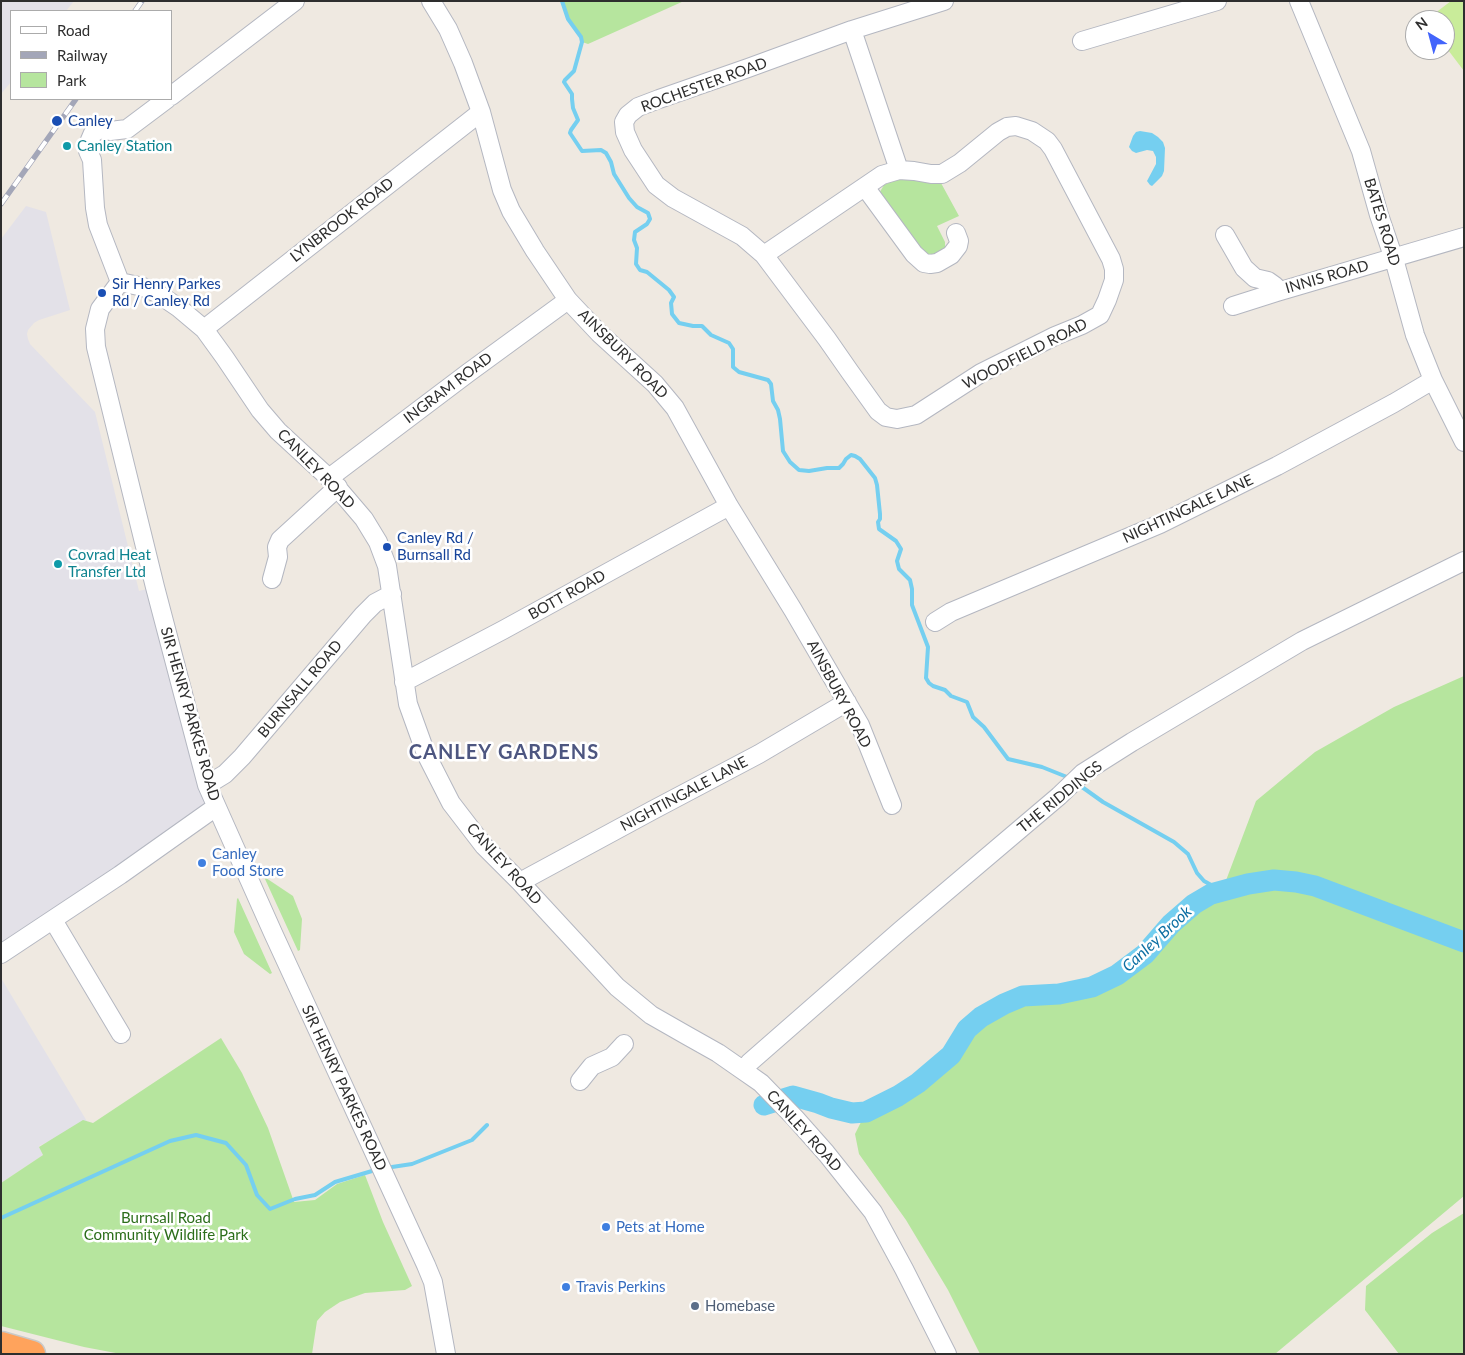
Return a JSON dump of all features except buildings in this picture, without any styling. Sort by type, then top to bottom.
[{"type":"highway","points":[[1,1345],[32,1354]]},
{"type":"street","points":[[172,95],[295,1]]},
{"type":"street","name":"AINSBURY ROAD","points":[[431,1],[448,29],[463,63],[481,112],[502,190],[511,211],[534,251],[568,300],[599,333],[655,384],[675,408],[729,506],[793,610],[860,725],[892,805]]},
{"type":"street","name":"ROCHESTER ROAD","points":[[886,416],[878,411],[764,255],[742,236],[673,198],[656,185],[633,150],[625,132],[624,122],[628,115],[638,108],[659,99],[852,30],[944,1]]},
{"type":"street","points":[[1082,41],[1217,1]]},
{"type":"street","name":"BATES ROAD","points":[[1299,1],[1361,151],[1379,215],[1394,258],[1415,335],[1433,380],[1464,442]]},
{"type":"street","points":[[852,30],[899,170]]},
{"type":"street","points":[[120,282],[98,225],[92,160],[88,151],[90,140],[92,135],[98,130],[127,129],[166,100]]},
{"type":"street","name":"LYNBROOK ROAD","points":[[204,329],[481,112]]},
{"type":"street","name":"WOODFIELD ROAD","points":[[764,255],[882,175],[899,170],[942,174],[960,163],[998,132],[1007,127],[1016,126],[1032,131],[1047,141],[1111,259],[1114,269],[1114,280],[1100,315],[981,373],[916,415],[897,418],[886,416]]},
{"type":"street","points":[[864,187],[914,254],[924,263],[937,263],[951,255],[958,246],[959,241],[956,233]]},
{"type":"street","name":"INNIS ROAD","points":[[1225,235],[1244,268],[1255,278],[1268,281],[1275,286],[1277,292]]},
{"type":"street","name":"INNIS ROAD","points":[[1233,306],[1464,237]]},
{"type":"street","name":"CANLEY ROAD","points":[[120,282],[143,287],[157,293],[204,329],[226,358],[260,410],[278,431],[333,482],[364,519],[378,542],[387,566],[408,704],[426,754],[452,803],[484,846],[617,987],[652,1015],[718,1053],[761,1083],[795,1118],[826,1153],[873,1212],[947,1354]]},
{"type":"street","name":"SIR HENRY PARKES ROAD","points":[[120,282],[100,309],[95,329],[96,347],[155,587],[208,785],[216,807],[426,1265],[433,1282],[446,1354]]},
{"type":"street","name":"INGRAM ROAD","points":[[272,578],[278,557],[276,547],[280,540],[333,482],[468,372],[568,300]]},
{"type":"street","name":"NIGHTINGALE LANE","points":[[935,622],[952,612],[1024,583],[1168,520],[1277,466],[1433,380]]},
{"type":"street","name":"BOTT ROAD","points":[[404,682],[509,627],[729,506]]},
{"type":"street","name":"THE RIDDINGS","points":[[749,1063],[1083,774],[1155,727],[1302,641],[1464,561]]},
{"type":"street","name":"BURNSALL ROAD","points":[[208,785],[225,774],[242,758],[363,615],[375,604],[392,594]]},
{"type":"street","name":"NIGHTINGALE LANE","points":[[520,882],[759,754],[847,702]]},
{"type":"street","points":[[1,954],[120,875],[216,807]]},
{"type":"street","points":[[53,920],[121,1034]]},
{"type":"street","points":[[580,1081],[592,1066],[612,1057],[624,1044]]},
{"type":"shaded area","points":[[1,1],[74,1],[67,10],[10,10],[10,83],[1,94]]},
{"type":"shaded area","points":[[26,206],[46,212],[70,310],[34,323],[28,330],[28,339],[30,344],[95,412],[139,591],[155,587],[216,807],[1,954],[1,239]]},
{"type":"shaded area","points":[[1,978],[88,1123],[39,1146],[43,1155],[1,1183]]},
{"type":"green space","points":[[562,1],[684,1],[588,44],[582,42],[581,37],[568,19]]},
{"type":"green space","points":[[1451,1],[1464,1],[1464,71],[1455,59],[1455,10],[1439,10]]},
{"type":"green space","points":[[904,179],[941,183],[959,216],[937,226],[945,242],[945,250],[927,259],[878,195],[884,185]]},
{"type":"green space","points":[[1464,676],[1464,1196],[1275,1354],[980,1354],[948,1290],[906,1220],[859,1154],[855,1134],[866,1112],[898,1096],[918,1083],[951,1055],[967,1029],[981,1017],[1023,996],[1059,994],[1092,987],[1117,974],[1145,954],[1171,924],[1194,904],[1211,894],[1222,891],[1256,801],[1315,752],[1394,707]]},
{"type":"green space","points":[[265,879],[293,896],[302,919],[300,950],[298,951]]},
{"type":"green space","points":[[238,898],[272,973],[270,974],[244,954],[234,932]]},
{"type":"green space","name":"Burnsall Road Community Wildlife Park","points":[[221,1038],[242,1073],[268,1128],[294,1202],[315,1200],[337,1184],[365,1175],[383,1222],[412,1286],[405,1290],[365,1293],[340,1302],[325,1312],[317,1321],[312,1354],[121,1354],[84,1347],[1,1326],[1,1183],[43,1155],[39,1147],[83,1120],[93,1123]]},
{"type":"green space","points":[[1464,1213],[1464,1354],[1399,1354],[1365,1310],[1366,1286],[1432,1233]]},
{"type":"water","points":[[1136,132],[1152,133],[1158,137],[1163,142],[1165,148],[1164,171],[1162,176],[1152,186],[1147,181],[1156,164],[1156,157],[1153,151],[1147,150],[1136,153],[1129,147],[1133,136]]},
{"type":"waterway","points":[[562,1],[568,19],[581,37],[582,42],[574,71],[564,82],[572,94],[573,108],[578,120],[570,133],[582,151],[601,150],[606,153],[614,174],[629,198],[637,207],[648,213],[650,219],[647,224],[635,232],[636,264],[640,270],[647,272],[669,290],[674,297],[671,303],[672,314],[679,323],[702,326],[711,335],[729,343],[733,349],[733,367],[739,372],[768,380],[771,384],[773,401],[780,419],[783,451],[790,462],[799,470],[839,468],[851,455],[860,459],[875,478],[877,485],[880,514],[879,529],[896,541],[901,549],[897,561],[899,569],[910,580],[912,605],[928,647],[926,678],[929,683],[945,690],[951,696],[967,702],[973,717],[984,727],[1008,759],[1042,767],[1067,777]]},
{"type":"waterway","points":[[1082,787],[1103,802],[1174,842],[1188,854],[1197,873],[1204,881],[1222,891]]},
{"type":"waterway","name":"Canley Brook","points":[[764,1105],[793,1096],[852,1113],[866,1112],[898,1096],[918,1083],[951,1055],[967,1029],[981,1017],[1023,996],[1059,994],[1092,987],[1117,975],[1145,954],[1171,924],[1194,904],[1211,894],[1248,884],[1274,880],[1315,886],[1464,942]]},
{"type":"waterway","points":[[392,1167],[412,1164],[472,1140],[487,1125]]},
{"type":"waterway","points":[[1,1218],[170,1141],[196,1135],[226,1143],[246,1165],[257,1195],[270,1209],[295,1199],[315,1195],[335,1182],[372,1171]]},
{"type":"railway","points":[[136,10],[142,1]]},
{"type":"railway","points":[[1,204],[75,100]]},
{"type":"place","name":"Canley","points":[[57,121]]},
{"type":"place","name":"Canley Station","points":[[67,146]]},
{"type":"place","name":"Sir Henry Parkes Rd / Canley Rd","points":[[102,293]]},
{"type":"place","name":"Canley Rd / Burnsall Rd","points":[[387,547]]},
{"type":"place","name":"Covrad Heat Transfer Ltd","points":[[58,564]]},
{"type":"place","name":"Canley Food Store","points":[[202,863]]},
{"type":"place","name":"Pets at Home","points":[[606,1227]]},
{"type":"place","name":"Travis Perkins","points":[[566,1287]]},
{"type":"place","name":"Homebase","points":[[695,1306]]},
{"type":"district","name":"CANLEY GARDENS","points":[[504,753]]}]
